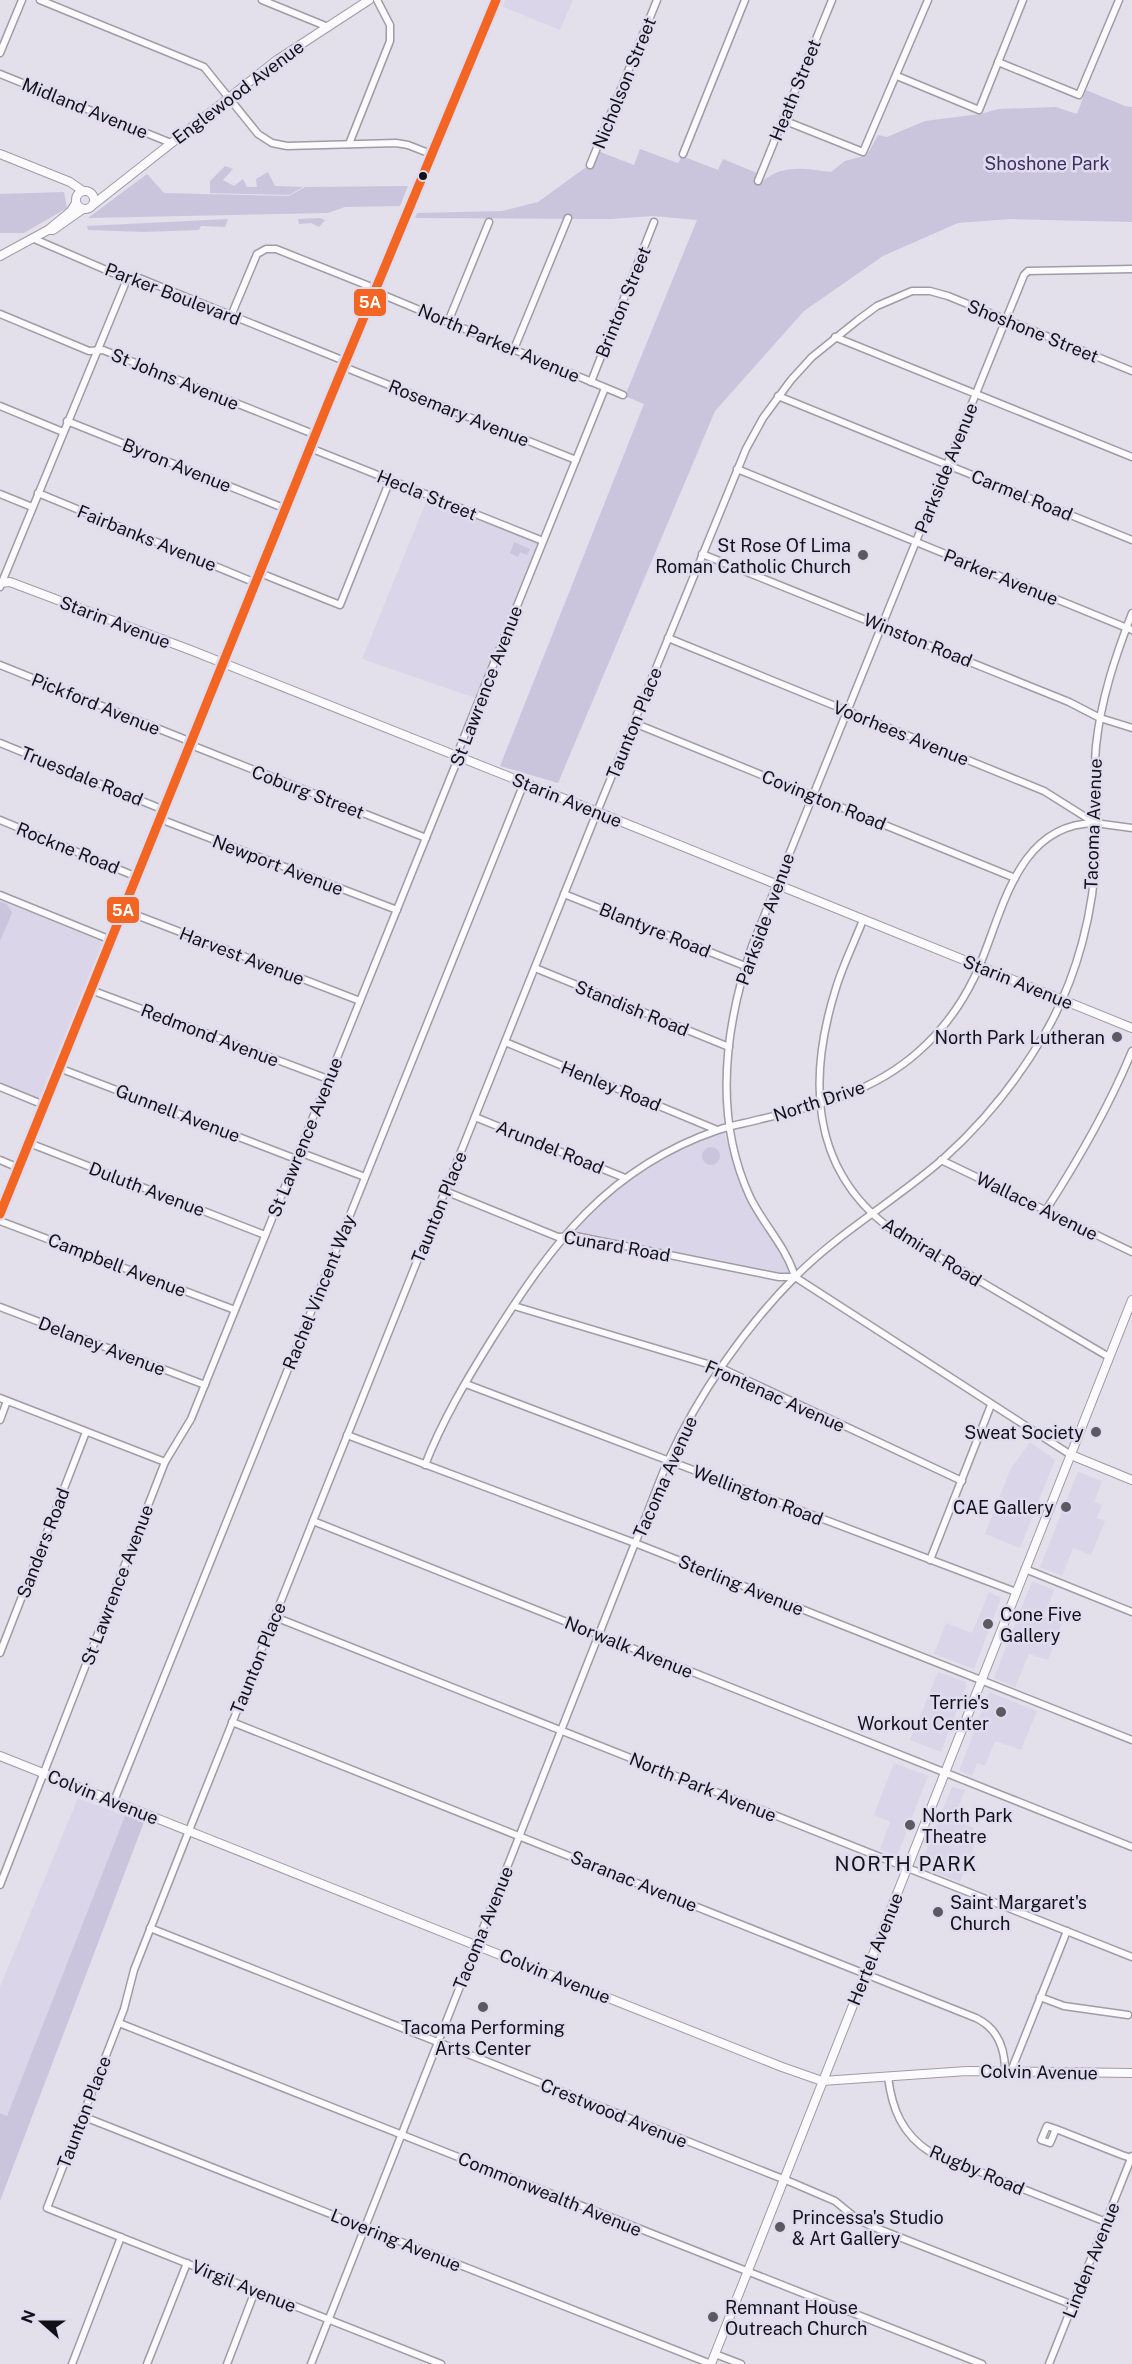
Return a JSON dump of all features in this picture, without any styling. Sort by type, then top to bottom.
[{"type":"main road","points":[[0,1214],[344,364],[495,0]]},
{"type":"street","points":[[0,53],[22,0]]},
{"type":"street","points":[[40,0],[204,67],[258,134],[272,143],[287,146],[402,144],[431,154]]},
{"type":"street","points":[[262,0],[328,27]]},
{"type":"street","name":"Englewood Avenue","points":[[78,204],[89,208],[277,60],[369,0]]},
{"type":"street","points":[[349,144],[390,41],[390,25],[377,0]]},
{"type":"street","name":"Nicholson Street","points":[[591,165],[657,0]]},
{"type":"street","points":[[683,154],[745,0]]},
{"type":"street","name":"Heath Street","points":[[758,181],[832,0]]},
{"type":"street","points":[[783,120],[863,152],[928,0]]},
{"type":"street","points":[[897,76],[979,110],[1023,0]]},
{"type":"street","points":[[998,62],[1079,95],[1119,0]]},
{"type":"street","name":"Midland Avenue","points":[[0,74],[171,143]]},
{"type":"street","points":[[1,155],[86,191],[95,198],[94,204]]},
{"type":"street","points":[[64,181],[73,192],[78,204]]},
{"type":"street","points":[[86,191],[111,189]]},
{"type":"street","name":"Englewood Avenue","points":[[0,256],[48,230],[57,228],[78,204],[78,194],[86,191]]},
{"type":"street","points":[[514,349],[568,218]]},
{"type":"street","points":[[448,322],[489,222]]},
{"type":"street","name":"Brinton Street","points":[[591,382],[654,222]]},
{"type":"street","name":"Parker Boulevard","points":[[32,238],[128,279],[139,278],[341,360],[344,364]]},
{"type":"street","name":"North Parker Avenue","points":[[231,316],[257,254],[266,249],[276,249],[623,395]]},
{"type":"street","name":"Parkside Avenue","points":[[795,1276],[792,1265],[761,1218],[739,1173],[729,1126],[727,1098],[729,1047],[735,1005],[745,966],[1024,275],[1031,272],[1132,269]]},
{"type":"street","points":[[1,584],[128,279]]},
{"type":"street","name":"Taunton Place","points":[[47,2208],[119,2023],[134,1970],[150,1928],[597,812],[737,470],[759,424],[802,366],[863,316],[893,298],[912,291],[934,292]]},
{"type":"street","name":"Shoshone Street","points":[[934,292],[1132,371]]},
{"type":"street","name":"St Johns Avenue","points":[[0,314],[89,351],[103,350],[316,435]]},
{"type":"street","points":[[835,337],[1132,457]]},
{"type":"street","name":"Rosemary Avenue","points":[[344,364],[350,370],[576,460]]},
{"type":"street","name":"St Lawrence Avenue","points":[[0,1885],[165,1462],[188,1425],[205,1385],[605,387]]},
{"type":"street","name":"Carmel Road","points":[[778,396],[1132,540]]},
{"type":"street","points":[[0,406],[63,432]]},
{"type":"street","name":"Byron Avenue","points":[[67,421],[286,508]]},
{"type":"street","name":"Hecla Street","points":[[310,448],[543,541]]},
{"type":"street","name":"Parker Avenue","points":[[737,470],[1129,629]]},
{"type":"street","points":[[260,573],[340,605],[390,480]]},
{"type":"street","points":[[0,494],[32,507]]},
{"type":"street","name":"Fairbanks Avenue","points":[[38,494],[256,583]]},
{"type":"street","name":"Winston Road","points":[[702,554],[1069,702],[1100,718],[1132,728]]},
{"type":"street","name":"Starin Avenue","points":[[1,584],[10,582],[223,663],[1132,1028]]},
{"type":"street","name":"Tacoma Avenue","points":[[310,2364],[668,1461],[721,1368],[795,1276],[829,1245],[941,1160],[973,1130],[1009,1087],[1045,1033],[1061,1000],[1079,951],[1089,910],[1096,856],[1095,761],[1100,718],[1110,671],[1129,629],[1132,613]]},
{"type":"street","name":"Voorhees Avenue","points":[[668,638],[1044,791],[1095,823],[1132,828]]},
{"type":"street","name":"Pickford Avenue","points":[[0,665],[184,739],[190,744]]},
{"type":"street","name":"Covington Road","points":[[634,723],[1014,878]]},
{"type":"street","name":"Truesdale Road","points":[[0,743],[164,810]]},
{"type":"street","name":"Coburg Street","points":[[190,744],[426,838]]},
{"type":"street","name":"Rachel Vincent Way","points":[[114,1801],[524,783]]},
{"type":"street","name":"Newport Avenue","points":[[160,819],[397,910]]},
{"type":"street","name":"Rockne Road","points":[[0,820],[137,877]]},
{"type":"street","name":"North Drive","points":[[717,1130],[820,1104],[867,1087],[919,1052],[950,1018],[966,994],[1014,878],[1027,857],[1048,837],[1078,823],[1095,823]]},
{"type":"street","name":"Blantyre Road","points":[[564,894],[745,966]]},
{"type":"street","points":[[0,895],[111,940]]},
{"type":"street","name":"Harvest Avenue","points":[[123,910],[360,1001]]},
{"type":"street","name":"Admiral Road","points":[[863,920],[837,985],[828,1016],[822,1057],[820,1104],[824,1132],[833,1160],[846,1185],[871,1213],[909,1240],[1110,1357]]},
{"type":"street","name":"Standish Road","points":[[535,968],[729,1047]]},
{"type":"street","name":"Redmond Avenue","points":[[91,990],[328,1079]]},
{"type":"street","name":"Henley Road","points":[[505,1042],[717,1130]]},
{"type":"street","points":[[1046,1210],[1100,1121],[1132,1051]]},
{"type":"street","name":"Gunnell Avenue","points":[[59,1068],[365,1177]]},
{"type":"street","points":[[0,1087],[44,1105]]},
{"type":"street","name":"Arundel Road","points":[[475,1117],[625,1178]]},
{"type":"street","points":[[425,1465],[466,1384],[514,1306],[563,1237],[592,1205],[625,1178],[670,1150],[717,1130]]},
{"type":"street","name":"Duluth Avenue","points":[[28,1143],[265,1235]]},
{"type":"street","points":[[0,1160],[18,1168]]},
{"type":"street","name":"Wallace Avenue","points":[[941,1160],[1132,1252]]},
{"type":"street","name":"Cunard Road","points":[[445,1191],[563,1237],[575,1236],[779,1277],[795,1276]]},
{"type":"street","name":"Campbell Avenue","points":[[0,1221],[235,1310]]},
{"type":"street","points":[[795,1276],[1071,1455],[1132,1480]]},
{"type":"street","name":"Hertel Avenue","points":[[711,2364],[1132,1300]]},
{"type":"street","name":"Frontenac Avenue","points":[[514,1306],[721,1368],[962,1481]]},
{"type":"street","name":"Delaney Avenue","points":[[0,1307],[205,1385]]},
{"type":"street","name":"Wellington Road","points":[[466,1384],[1016,1592]]},
{"type":"street","points":[[0,1398],[165,1462]]},
{"type":"street","points":[[0,1420],[7,1401]]},
{"type":"street","points":[[930,1560],[991,1405]]},
{"type":"street","name":"Sanders Road","points":[[0,1653],[86,1432]]},
{"type":"street","name":"Sterling Avenue","points":[[347,1435],[635,1543],[1132,1740]]},
{"type":"street","name":"Norwalk Avenue","points":[[313,1521],[945,1773]]},
{"type":"street","points":[[1025,1569],[1132,1612]]},
{"type":"street","name":"North Park Avenue","points":[[274,1617],[1132,1957]]},
{"type":"street","name":"Saranac Avenue","points":[[232,1722],[984,2022],[995,2032],[1000,2042],[1008,2071]]},
{"type":"street","name":"Colvin Avenue","points":[[0,1756],[782,2067],[822,2080],[967,2071],[1132,2073]]},
{"type":"street","points":[[945,1773],[1132,1847]]},
{"type":"street","name":"Crestwood Avenue","points":[[150,1928],[783,2179],[835,2201],[857,2219],[871,2226],[1073,2305]]},
{"type":"street","points":[[1008,2071],[1066,1931]]},
{"type":"street","points":[[1040,1997],[1064,2006],[1128,2015]]},
{"type":"street","name":"Commonwealth Avenue","points":[[119,2023],[982,2364]]},
{"type":"street","name":"Rugby Road","points":[[888,2077],[893,2105],[902,2124],[914,2140],[930,2152],[1106,2222]]},
{"type":"street","name":"Lovering Avenue","points":[[82,2116],[711,2364]]},
{"type":"street","points":[[1056,2129],[1132,2157]]},
{"type":"street","name":"Linden Avenue","points":[[1049,2364],[1132,2157]]},
{"type":"street","name":"Virgil Avenue","points":[[47,2208],[441,2364]]},
{"type":"street","points":[[72,2364],[121,2237]]},
{"type":"street","points":[[147,2364],[187,2263]]},
{"type":"street","points":[[227,2364],[255,2291]]},
{"type":"street","points":[[715,2354],[741,2364]]},
{"type":"shaded area","points":[[505,0],[573,0],[560,30],[503,7]]},
{"type":"shaded area","points":[[426,502],[538,542],[475,698],[362,659]]},
{"type":"shaded area","points":[[0,899],[100,941],[103,946],[43,1096],[38,1098],[0,1082]]},
{"type":"shaded area","points":[[724,1133],[752,1209],[790,1269],[789,1274],[575,1232],[588,1215],[608,1196],[656,1162],[705,1138]]},
{"type":"shaded area","points":[[1030,1442],[1055,1460],[1020,1548],[985,1534],[1010,1470]]},
{"type":"shaded area","points":[[1078,1472],[1102,1481],[1094,1502],[1102,1505],[1097,1518],[1105,1521],[1091,1555],[1073,1548],[1062,1576],[1040,1567]]},
{"type":"shaded area","points":[[1032,1581],[1054,1590],[1044,1616],[1062,1623],[1048,1660],[1029,1654],[1015,1687],[994,1678]]},
{"type":"shaded area","points":[[989,1592],[1001,1598],[974,1669],[934,1654],[946,1623],[972,1633]]},
{"type":"shaded area","points":[[938,1672],[966,1682],[941,1752],[910,1740]]},
{"type":"shaded area","points":[[989,1692],[1037,1711],[1021,1750],[995,1741],[985,1766],[977,1763],[972,1776],[959,1771]]},
{"type":"shaded area","points":[[894,1763],[928,1776],[897,1856],[880,1849],[890,1822],[874,1815]]},
{"type":"shaded area","points":[[952,1787],[965,1790],[953,1820],[974,1828],[970,1838],[976,1841],[960,1882],[920,1867]]},
{"type":"shaded area","points":[[78,1798],[125,1816],[7,2116],[0,2113],[0,1987]]},
{"type":"green space","name":"Shoshone Park","points":[[1086,90],[1132,107],[1132,222],[1010,219],[958,223],[883,256],[804,311],[715,411],[558,783],[500,766],[644,404],[625,396],[697,220],[653,216],[611,219],[415,218],[417,213],[502,211],[538,202],[589,165],[593,166],[598,151],[634,165],[640,149],[678,163],[682,156],[718,170],[723,159],[757,173],[754,180],[760,183],[777,172],[786,170],[831,172],[845,161],[867,155],[878,135],[887,137],[925,121],[980,114],[999,109],[1056,107],[1077,114]]},
{"type":"green space","points":[[225,166],[233,169],[223,180],[234,186],[243,179],[247,187],[257,187],[256,179],[268,172],[275,186],[303,187],[289,195],[210,193],[210,181]]},
{"type":"green space","points":[[147,174],[164,193],[289,196],[305,187],[408,186],[400,206],[345,207],[328,213],[88,218]]},
{"type":"green space","points":[[64,192],[67,208],[24,233],[0,233],[0,194]]},
{"type":"green space","points":[[320,218],[325,220],[319,227],[311,223],[299,224],[298,219]]},
{"type":"green space","points":[[228,219],[225,227],[201,226],[199,230],[144,232],[88,230],[87,226]]},
{"type":"green space","points":[[514,542],[530,549],[527,555],[520,552],[518,557],[510,553]]},
{"type":"green space","points":[[0,902],[7,904],[12,913],[0,941]]},
{"type":"green space","points":[[707,1147],[715,1147],[720,1152],[718,1163],[707,1165],[702,1160],[702,1152]]},
{"type":"green space","points":[[125,1816],[144,1822],[0,2201],[0,2113],[7,2116]]},
{"type":"transit line","name":"5A","points":[[0,1214],[329,401],[496,0]]},
{"type":"place","name":"St Rose Of Lima Roman Catholic Church","points":[[863,555]]},
{"type":"place","name":"North Park Lutheran","points":[[1117,1037]]},
{"type":"place","name":"Sweat Society","points":[[1096,1432]]},
{"type":"place","name":"CAE Gallery","points":[[1066,1507]]},
{"type":"place","name":"Cone Five Gallery","points":[[988,1624]]},
{"type":"place","name":"Terrie's Workout Center","points":[[1001,1712]]},
{"type":"place","name":"North Park Theatre","points":[[910,1825]]},
{"type":"place","name":"Saint Margaret's Church","points":[[938,1912]]},
{"type":"place","name":"Tacoma Performing Arts Center","points":[[483,2007]]},
{"type":"place","name":"Princessa's Studio & Art Gallery","points":[[780,2227]]},
{"type":"place","name":"Remnant House Outreach Church","points":[[713,2317]]},
{"type":"district","name":"NORTH PARK","points":[[906,1864]]}]
